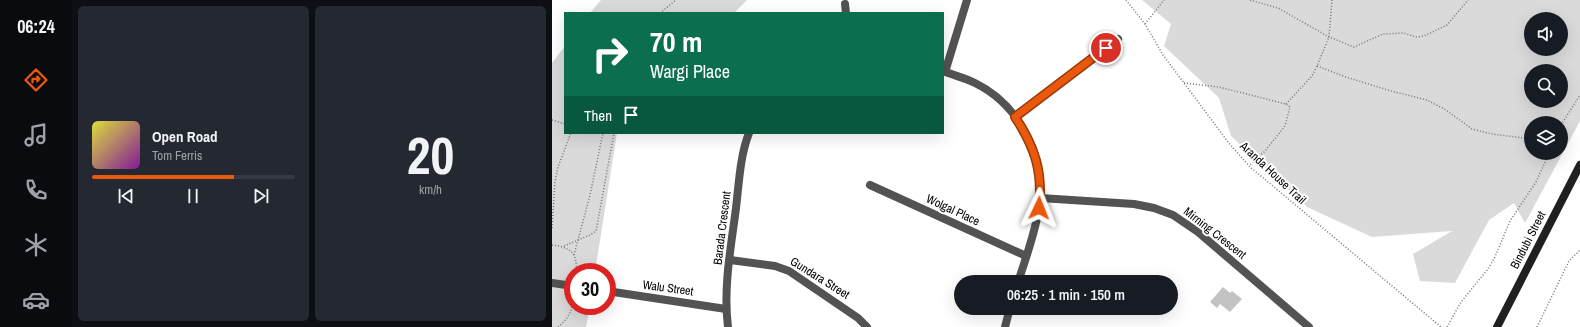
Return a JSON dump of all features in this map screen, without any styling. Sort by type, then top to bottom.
[{"type":"main road","name":"Bindubi Street","points":[[1497,327],[1580,164]]},
{"type":"street","points":[[967,0],[944,72],[984,88],[1000,102],[1015,117],[1027,134],[1035,154],[1039,176],[1040,198],[1035,229],[1020,275]]},
{"type":"street","points":[[845,4],[846,12]]},
{"type":"street","points":[[1015,117],[1118,39]]},
{"type":"street","name":"Barada Crescent","points":[[728,327],[726,309],[730,260],[742,160],[749,134]]},
{"type":"street","name":"Wolgal Place","points":[[870,185],[1026,256]]},
{"type":"street","name":"Mirning Crescent","points":[[1040,198],[1134,204],[1154,208],[1173,215],[1198,232],[1309,327]]},
{"type":"street","name":"Gundara Street","points":[[730,260],[775,266],[789,271],[858,318],[866,327]]},
{"type":"street","points":[[552,283],[564,285]]},
{"type":"street","name":"Walu Street","points":[[616,292],[726,309]]},
{"type":"street","points":[[1005,327],[1008,315]]},
{"type":"path","points":[[661,12],[676,0]]},
{"type":"path","name":"Aranda House Trail","points":[[1126,0],[1184,83],[1228,142],[1249,166],[1441,327]]},
{"type":"path","points":[[1144,24],[1164,0]]},
{"type":"path","points":[[1250,0],[1278,8],[1329,37],[1354,48],[1383,34],[1404,33],[1416,37],[1424,36],[1447,25],[1468,0]]},
{"type":"path","points":[[1286,104],[1312,76],[1317,66],[1329,37],[1332,0]]},
{"type":"path","points":[[1317,66],[1369,84],[1427,100],[1446,110],[1472,129],[1492,134],[1524,138]]},
{"type":"path","points":[[1184,83],[1219,87],[1286,104],[1290,107],[1285,126],[1265,151],[1249,166]]},
{"type":"path","points":[[1567,116],[1580,95]]},
{"type":"path","points":[[552,120],[564,124]]},
{"type":"path","points":[[552,228],[555,181],[558,167],[571,134]]},
{"type":"path","points":[[574,255],[590,195],[603,134]]},
{"type":"path","points":[[552,245],[564,246],[596,231],[614,134]]},
{"type":"path","points":[[1447,327],[1461,302],[1488,269],[1495,257],[1510,221],[1536,182],[1546,160]]},
{"type":"path","points":[[564,246],[574,255],[577,263]]},
{"type":"path","points":[[1537,327],[1569,261],[1580,250]]},
{"type":"path","points":[[558,327],[563,323],[568,315]]},
{"type":"shaded area","points":[[601,0],[747,0],[735,12],[591,12]]},
{"type":"shaded area","points":[[1142,0],[1580,0],[1580,121],[1568,143],[1568,116],[1524,116],[1524,160],[1559,160],[1525,223],[1514,203],[1489,220],[1455,283],[1420,281],[1413,254],[1452,231],[1372,237],[1307,207],[1231,136],[1219,98],[1164,46],[1171,24]]},
{"type":"shaded area","points":[[564,47],[564,134],[617,134],[596,263],[564,263],[564,315],[588,315],[586,327],[552,327],[552,63]]},
{"type":"building","points":[[1223,287],[1230,293],[1232,291],[1242,299],[1230,312],[1220,304],[1217,308],[1210,302]]},
{"type":"route","points":[[1039,208],[1039,176],[1035,154],[1027,134],[1015,117],[1106,48]]}]
